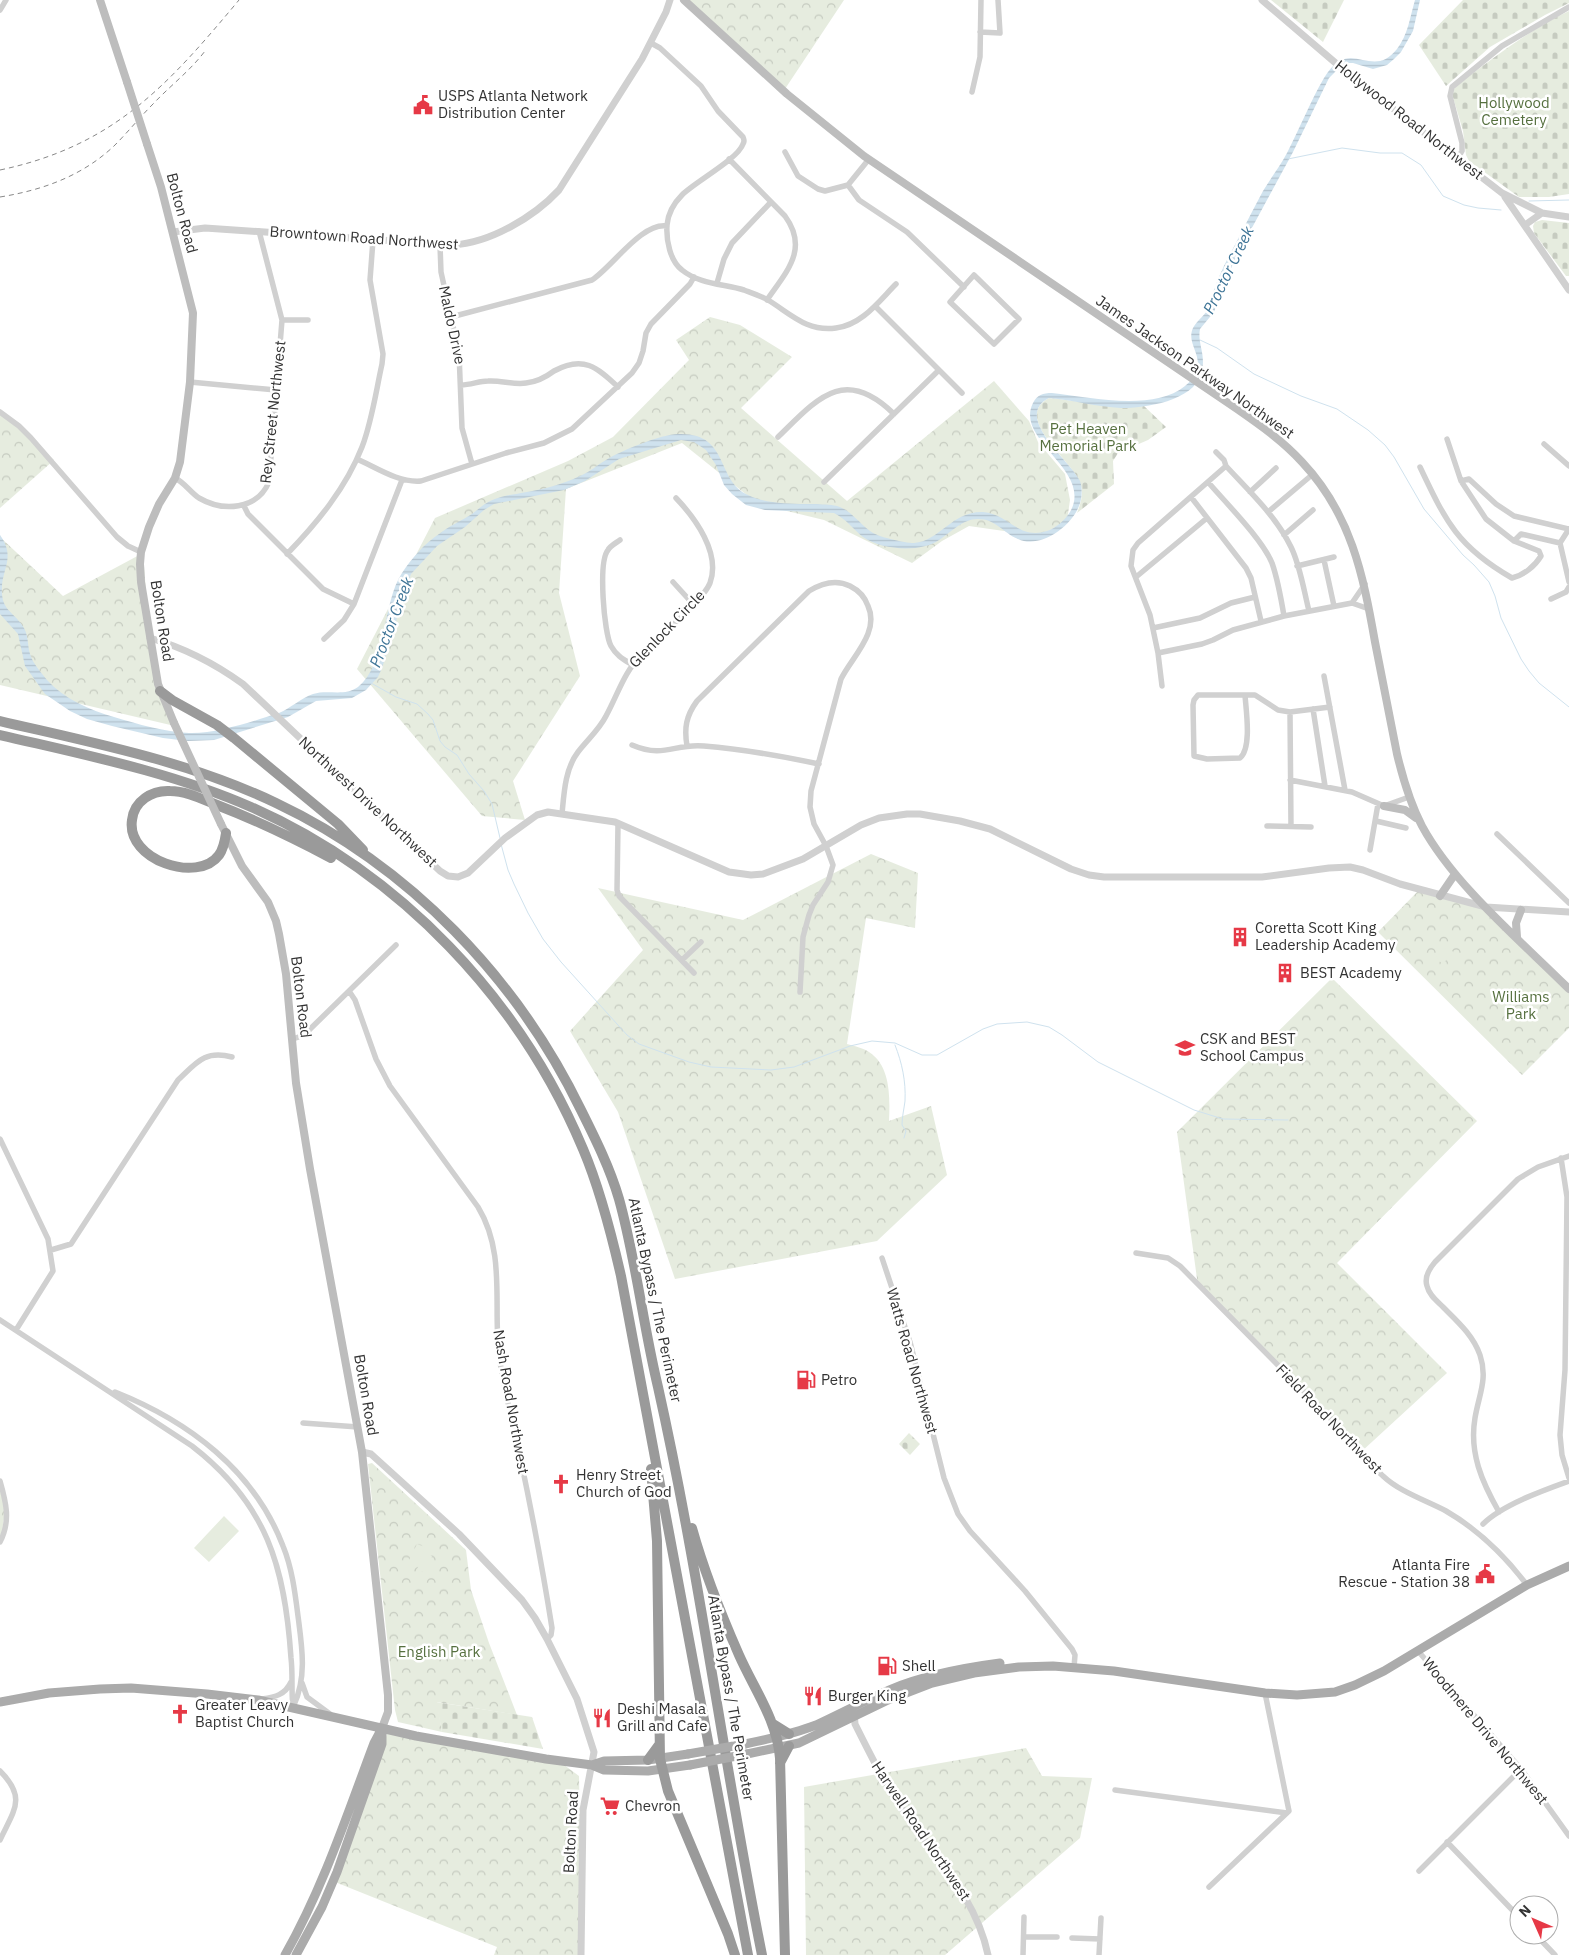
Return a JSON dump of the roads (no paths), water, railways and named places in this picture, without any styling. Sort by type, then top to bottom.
[{"type":"highway","points":[[160,691],[172,700],[217,725],[245,747],[338,824],[371,860]]},
{"type":"highway","name":"Atlanta Bypass / The Perimeter","points":[[0,720],[154,757],[210,775],[299,815],[371,860],[430,907],[491,971],[537,1033],[573,1093],[598,1146],[619,1199],[635,1266],[654,1371],[676,1466],[762,1955]]},
{"type":"highway","name":"Atlanta Bypass / The Perimeter","points":[[0,735],[161,774],[228,798],[296,830],[374,880],[433,930],[476,976],[526,1042],[558,1095],[584,1152],[611,1230],[748,1955]]},
{"type":"highway","points":[[224,828],[221,852],[212,862],[202,866],[176,866],[158,860],[143,851],[134,839],[132,819],[136,807],[146,797],[163,791],[181,792],[250,817],[374,880]]},
{"type":"highway","points":[[647,1416],[657,1541],[659,1745],[661,1764],[668,1791],[735,1955]]},
{"type":"highway","points":[[676,1466],[694,1536],[709,1580],[739,1655],[773,1724],[777,1737],[780,1764],[785,1955]]},
{"type":"highway","points":[[773,1724],[789,1734]]},
{"type":"highway","points":[[648,1760],[659,1745]]},
{"type":"highway","points":[[780,1764],[789,1746]]},
{"type":"main road","name":"Bolton Road","points":[[100,0],[147,144],[173,232],[192,313],[190,382],[180,462],[176,478],[159,504],[141,552],[141,582],[150,638],[160,691],[174,723],[242,866],[268,902],[276,921],[286,974],[296,1083],[362,1452]]},
{"type":"main road","name":"James Jackson Parkway Northwest","points":[[684,0],[786,94],[869,160],[1272,434],[1313,474],[1334,505],[1345,525],[1355,550],[1364,584],[1396,754],[1409,797],[1421,823],[1436,849],[1456,874],[1486,907],[1569,989]]},
{"type":"main road","points":[[1381,805],[1405,810],[1421,823]]},
{"type":"main road","points":[[1440,896],[1456,874]]},
{"type":"main road","points":[[1517,937],[1516,923],[1522,910]]},
{"type":"main road","points":[[285,1955],[303,1923],[327,1870],[374,1742],[388,1712],[388,1695],[362,1452]]},
{"type":"main road","points":[[592,1765],[604,1761],[648,1760],[661,1764],[688,1754],[777,1737],[814,1725],[904,1684],[950,1671],[1020,1661],[1074,1665],[1265,1693],[1306,1695],[1335,1692],[1384,1671],[1527,1584],[1569,1566]]},
{"type":"main road","points":[[0,1702],[66,1690],[131,1688],[207,1694],[258,1700],[382,1728],[531,1757],[592,1765],[604,1770],[661,1764],[690,1765],[789,1746],[813,1737],[905,1693],[961,1676],[1019,1667],[1074,1665]]},
{"type":"main road","points":[[296,1955],[322,1907],[337,1872],[382,1744],[382,1728]]},
{"type":"street","points":[[0,10],[6,0]]},
{"type":"street","name":"Browntown Road Northwest","points":[[173,232],[205,228],[440,245],[464,245],[486,239],[531,215],[550,200],[567,180],[651,43],[670,0]]},
{"type":"street","points":[[972,92],[980,57],[981,0]]},
{"type":"street","points":[[980,32],[1000,33],[998,0]]},
{"type":"street","name":"Hollywood Road Northwest","points":[[1262,0],[1382,101],[1502,193],[1542,213],[1569,217]]},
{"type":"street","points":[[1458,158],[1462,151],[1462,143],[1450,96],[1452,87],[1502,46],[1569,7]]},
{"type":"street","points":[[651,43],[660,48],[701,86],[718,112],[743,137],[744,141],[743,146],[730,159],[681,196],[671,210],[667,226],[668,242],[674,260],[682,271],[694,277],[743,290],[767,300],[800,322],[824,329],[852,324],[863,317],[896,284]]},
{"type":"street","points":[[785,152],[798,176],[818,189],[830,191],[848,185],[869,160]]},
{"type":"street","points":[[730,159],[790,224],[795,235],[796,247],[791,266],[767,300]]},
{"type":"street","points":[[848,185],[859,200],[907,232],[964,287]]},
{"type":"street","points":[[1502,193],[1569,290]]},
{"type":"street","points":[[717,283],[724,259],[732,243],[771,202]]},
{"type":"street","points":[[1525,225],[1542,213]]},
{"type":"street","points":[[451,317],[592,280],[604,272],[644,233],[656,226],[667,226]]},
{"type":"street","name":"Rey Street Northwest","points":[[244,506],[260,497],[269,482],[282,320],[259,232]]},
{"type":"street","points":[[288,554],[325,512],[357,459],[366,434],[382,359],[382,344],[370,280],[373,240]]},
{"type":"street","name":"Maldo Drive","points":[[440,245],[440,272],[459,353],[462,385],[462,428],[472,464]]},
{"type":"street","points":[[974,275],[1019,319],[994,344],[950,302],[964,287],[974,275]]},
{"type":"street","points":[[357,459],[402,480],[421,482],[561,436],[581,423],[632,373],[644,351],[646,333],[651,324],[690,284],[694,277]]},
{"type":"street","points":[[875,306],[962,393]]},
{"type":"street","points":[[282,320],[308,320]]},
{"type":"street","points":[[462,385],[488,380],[513,384],[528,383],[542,379],[564,366],[579,363],[598,369],[618,387]]},
{"type":"street","points":[[824,482],[939,370]]},
{"type":"street","points":[[190,382],[276,390]]},
{"type":"street","points":[[778,437],[815,401],[837,390],[853,390],[868,393],[894,414]]},
{"type":"street","points":[[0,412],[20,426],[117,537],[128,546],[141,552]]},
{"type":"street","points":[[1420,467],[1446,520],[1457,535],[1474,552],[1512,578],[1519,576],[1534,566],[1541,556],[1539,552],[1514,541],[1486,519],[1461,481],[1447,439]]},
{"type":"street","points":[[1544,444],[1569,466]]},
{"type":"street","points":[[1216,452],[1224,460],[1226,466],[1268,512],[1284,535],[1292,550],[1309,611]]},
{"type":"street","points":[[1162,686],[1153,628],[1131,560],[1133,550],[1138,543],[1226,466]]},
{"type":"street","points":[[1250,492],[1276,468]]},
{"type":"street","points":[[1268,512],[1313,474]]},
{"type":"street","points":[[176,478],[204,500],[226,506],[244,506],[248,514],[323,589],[354,604]]},
{"type":"street","points":[[1461,481],[1469,479],[1496,504],[1514,516],[1569,529],[1560,543],[1569,582]]},
{"type":"street","points":[[324,639],[344,620],[354,604],[402,480]]},
{"type":"street","points":[[1208,482],[1262,546],[1271,562],[1284,616]]},
{"type":"street","points":[[1191,497],[1246,568],[1251,578],[1261,621]]},
{"type":"street","name":"Glenlock Circle","points":[[562,814],[567,775],[572,760],[606,717],[631,664],[693,604],[710,583],[712,560],[701,530],[676,498]]},
{"type":"street","points":[[1284,535],[1313,510]]},
{"type":"street","points":[[1136,577],[1207,518]]},
{"type":"street","points":[[1514,541],[1521,534],[1560,543]]},
{"type":"street","points":[[620,540],[608,549],[605,556],[603,584],[606,629],[608,639],[615,652],[631,664]]},
{"type":"street","points":[[1297,566],[1334,557]]},
{"type":"street","points":[[1324,560],[1334,606]]},
{"type":"street","points":[[673,582],[693,604]]},
{"type":"street","points":[[687,746],[686,722],[690,710],[697,701],[809,591],[823,584],[838,583],[852,587],[863,596],[870,610],[871,624],[867,638],[848,664],[840,679],[811,791],[810,807],[814,824],[826,846],[833,865],[832,872],[808,915],[803,937],[800,992]]},
{"type":"street","points":[[1352,603],[1364,584]]},
{"type":"street","points":[[1551,599],[1566,592],[1569,587]]},
{"type":"street","points":[[1153,628],[1194,620],[1231,603],[1255,597]]},
{"type":"street","points":[[1158,653],[1213,640],[1233,630],[1284,616],[1352,603],[1369,609]]},
{"type":"street","name":"Northwest Drive Northwest","points":[[150,638],[172,644],[209,661],[243,684],[440,871],[448,876],[458,877],[468,874],[505,838],[537,815],[548,812],[601,819],[618,824],[706,862],[739,874],[763,874],[803,859],[861,825],[879,818],[900,814],[920,814],[990,829],[1071,869],[1089,875],[1104,877],[1262,877],[1350,867],[1440,896],[1486,907],[1569,912]]},
{"type":"street","points":[[1324,676],[1345,790]]},
{"type":"street","points":[[1245,695],[1247,743],[1244,754],[1240,758],[1207,759],[1194,756],[1194,700],[1198,695],[1245,695],[1261,697],[1278,710],[1290,712],[1330,707]]},
{"type":"street","points":[[1313,709],[1325,786]]},
{"type":"street","points":[[1290,712],[1291,826]]},
{"type":"street","points":[[632,746],[657,752],[702,745],[819,764]]},
{"type":"street","points":[[1290,780],[1345,790],[1381,805],[1409,797]]},
{"type":"street","points":[[1370,850],[1381,805]]},
{"type":"street","points":[[1376,821],[1406,828]]},
{"type":"street","points":[[618,824],[617,890],[619,896],[694,973]]},
{"type":"street","points":[[1267,826],[1311,826]]},
{"type":"street","points":[[1497,834],[1569,903]]},
{"type":"street","points":[[682,960],[701,942]]},
{"type":"street","points":[[293,1039],[304,1035],[396,945]]},
{"type":"street","name":"Nash Road Northwest","points":[[349,991],[355,1000],[376,1059],[390,1086],[478,1207],[487,1225],[497,1267],[496,1322],[500,1357],[537,1539],[552,1628],[551,1635],[546,1639]]},
{"type":"street","points":[[50,1250],[71,1244],[178,1080],[208,1055],[219,1054],[232,1057]]},
{"type":"street","points":[[0,1139],[48,1239],[53,1271],[16,1330]]},
{"type":"street","points":[[1499,1512],[1482,1480],[1474,1451],[1475,1419],[1484,1380],[1480,1353],[1465,1329],[1432,1296],[1426,1286],[1427,1273],[1435,1262],[1514,1183],[1538,1167],[1569,1156]]},
{"type":"street","points":[[1483,1524],[1499,1512],[1569,1480],[1562,1455],[1560,1435],[1565,1370],[1567,1197],[1566,1180],[1560,1158]]},
{"type":"street","name":"Field Road Northwest","points":[[1136,1253],[1168,1258],[1180,1266],[1347,1435],[1382,1476],[1397,1486],[1448,1512],[1467,1525],[1491,1545],[1527,1584]]},
{"type":"street","name":"Watts Road Northwest","points":[[882,1258],[910,1342],[948,1491],[958,1514],[970,1531],[1036,1604],[1072,1649],[1075,1656],[1074,1665]]},
{"type":"street","points":[[0,1320],[106,1388],[206,1457],[230,1480],[252,1509],[273,1550],[282,1583],[287,1615],[293,1707]]},
{"type":"street","points":[[106,1388],[144,1403],[206,1442],[232,1465],[261,1503],[283,1546],[293,1581],[303,1656],[302,1681],[304,1691],[308,1697],[332,1716]]},
{"type":"street","points":[[303,1423],[358,1427]]},
{"type":"street","name":"Bolton Road","points":[[362,1452],[371,1454],[459,1534],[522,1600],[535,1618],[577,1699],[594,1752],[584,1810],[581,1955]]},
{"type":"street","points":[[0,1481],[8,1515],[5,1531],[0,1542]]},
{"type":"street","name":"Woodmere Drive Northwest","points":[[1418,1651],[1521,1769],[1569,1836]]},
{"type":"street","points":[[258,1700],[280,1695],[288,1688],[292,1677]]},
{"type":"street","points":[[293,1707],[302,1681]]},
{"type":"street","points":[[1209,1887],[1290,1811],[1265,1693]]},
{"type":"street","name":"Harwell Road Northwest","points":[[854,1707],[854,1717],[858,1730],[891,1792],[971,1906],[981,1929],[988,1955]]},
{"type":"street","points":[[1419,1871],[1521,1769]]},
{"type":"street","points":[[0,1771],[11,1782],[16,1792],[16,1803],[0,1840]]},
{"type":"street","points":[[1115,1790],[1287,1813]]},
{"type":"street","points":[[1447,1842],[1509,1907]]},
{"type":"street","points":[[1023,1955],[1024,1917]]},
{"type":"street","points":[[1099,1955],[1101,1918]]},
{"type":"street","points":[[1024,1937],[1057,1937]]},
{"type":"street","points":[[1072,1938],[1100,1939]]},
{"type":"street","points":[[1546,1945],[1555,1955]]},
{"type":"water","name":"Proctor Creek","points":[[1415,0],[1420,0],[1413,31],[1401,52],[1394,59],[1387,65],[1373,69],[1347,63],[1341,66],[1329,78],[1293,152],[1234,261],[1214,312],[1200,329],[1203,367],[1196,383],[1189,391],[1167,401],[1143,406],[1121,408],[1049,398],[1039,406],[1037,416],[1040,427],[1047,439],[1080,481],[1082,490],[1078,508],[1073,517],[1066,525],[1047,538],[1037,541],[1018,539],[990,521],[978,519],[967,521],[939,540],[922,547],[901,548],[880,545],[863,537],[834,513],[765,510],[746,505],[724,485],[716,465],[706,450],[694,442],[681,440],[619,459],[585,481],[564,490],[494,504],[484,510],[465,527],[437,546],[411,574],[398,609],[396,624],[382,668],[378,677],[366,690],[352,698],[316,701],[288,717],[214,740],[188,741],[163,738],[87,719],[70,711],[45,694],[25,666],[18,634],[0,614],[0,535],[5,543],[8,558],[2,585],[4,604],[24,628],[30,654],[37,668],[54,687],[78,703],[105,714],[161,729],[200,733],[235,726],[279,713],[313,694],[347,692],[358,687],[367,677],[374,664],[391,600],[402,573],[429,542],[491,501],[503,496],[543,489],[566,482],[584,474],[621,452],[662,437],[678,434],[695,435],[706,441],[714,448],[730,479],[748,495],[764,501],[837,506],[844,509],[874,533],[891,539],[914,543],[923,541],[963,516],[983,512],[1000,517],[1028,532],[1037,533],[1050,530],[1068,515],[1075,497],[1072,483],[1064,469],[1034,430],[1030,417],[1036,398],[1046,393],[1052,393],[1120,401],[1139,401],[1156,399],[1172,394],[1185,386],[1193,377],[1198,362],[1192,342],[1193,328],[1208,310],[1216,284],[1226,262],[1263,191],[1287,153],[1324,78],[1334,65],[1343,60],[1352,58],[1378,61],[1387,58],[1397,49],[1404,38]]},
{"type":"waterway","points":[[1288,159],[1342,148],[1380,153],[1402,153],[1421,165],[1443,196],[1464,205],[1501,210]]},
{"type":"waterway","points":[[1529,201],[1569,200]]},
{"type":"waterway","points":[[1200,340],[1217,348],[1254,374],[1301,396],[1337,409],[1368,430],[1385,445],[1424,509],[1489,582],[1501,618],[1529,671],[1539,683],[1569,707]]},
{"type":"waterway","points":[[371,683],[396,697],[417,704],[433,720],[440,741],[457,755],[492,804],[500,838]]},
{"type":"waterway","points":[[501,844],[508,870],[528,913],[543,939],[561,962],[627,1035],[639,1044],[689,1062],[711,1067],[771,1070],[794,1067],[850,1046],[872,1041],[895,1043],[922,1055],[937,1055],[983,1029],[997,1024],[1027,1022],[1049,1027],[1098,1062],[1194,1110],[1223,1119],[1288,1120]]},
{"type":"waterway","points":[[895,1045],[902,1065],[905,1086],[902,1125],[906,1131],[904,1138]]},
{"type":"railway","points":[[0,170],[40,159],[75,145],[107,128],[136,108],[188,59],[239,0]]},
{"type":"railway","points":[[0,197],[47,186],[89,166],[102,157],[205,51]]},
{"type":"place","name":"USPS Atlanta Network Distribution Center","points":[[423,105]]},
{"type":"place","name":"Coretta Scott King Leadership Academy","points":[[1240,937]]},
{"type":"place","name":"BEST Academy","points":[[1285,973]]},
{"type":"place","name":"CSK and BEST School Campus","points":[[1185,1048]]},
{"type":"place","name":"Petro","points":[[806,1380]]},
{"type":"place","name":"Henry Street Church of God","points":[[561,1484]]},
{"type":"place","name":"Atlanta Fire Rescue - Station 38","points":[[1485,1574]]},
{"type":"place","name":"Shell","points":[[887,1666]]},
{"type":"place","name":"Burger King","points":[[813,1696]]},
{"type":"place","name":"Greater Leavy Baptist Church","points":[[180,1714]]},
{"type":"place","name":"Deshi Masala Grill and Cafe","points":[[602,1718]]},
{"type":"place","name":"Chevron","points":[[610,1806]]},
{"type":"park label","name":"Hollywood Cemetery","points":[[1514,112]]},
{"type":"park label","name":"Pet Heaven Memorial Park","points":[[1088,438]]},
{"type":"park label","name":"Williams Park","points":[[1521,1006]]},
{"type":"park label","name":"English Park","points":[[439,1652]]}]
